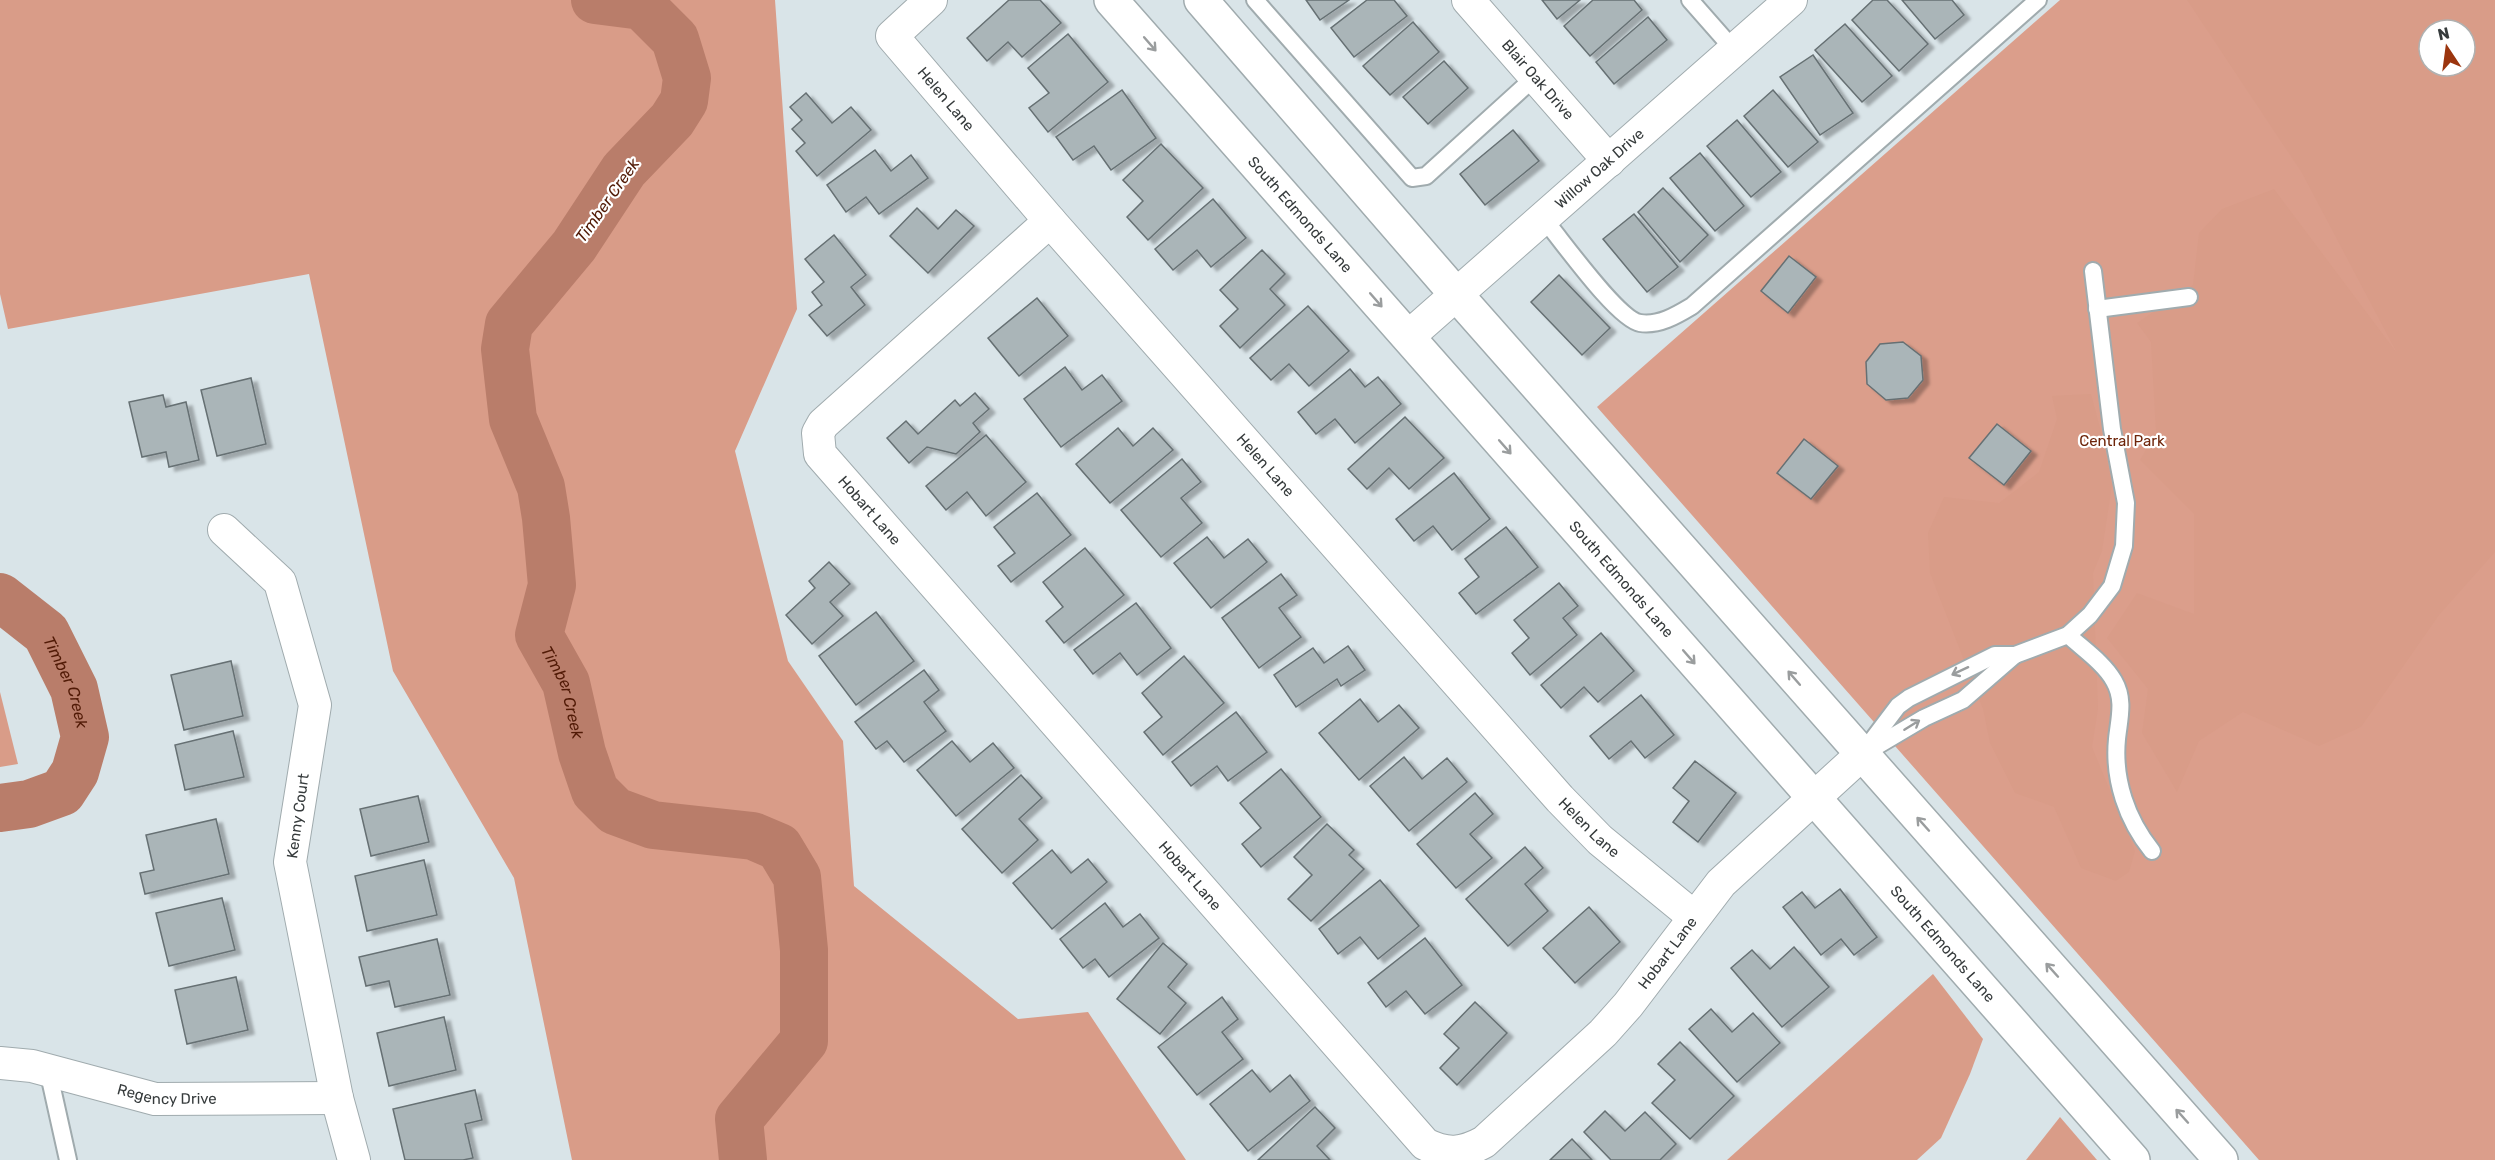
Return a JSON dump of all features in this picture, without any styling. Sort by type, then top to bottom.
[{"type":"main road","name":"South Edmonds Lane","points":[[1111,0],[2133,1160]]},
{"type":"main road","points":[[1200,0],[1861,755],[2221,1160]]},
{"type":"street","name":"Helen Lane","points":[[931,0],[892,36],[1050,221],[1560,799],[1600,840],[1694,917]]},
{"type":"street","name":"Blair Oak Drive","points":[[1468,0],[1609,161]]},
{"type":"street","name":"Willow Oak Drive","points":[[1408,336],[1791,0]]},
{"type":"street","name":"Hobart Lane","points":[[1050,221],[823,424],[818,433],[820,454],[1425,1144],[1453,1153],[1469,1150],[1484,1143],[1603,1033],[1628,1005],[1721,883],[1813,798]]},
{"type":"street","name":"Kenny Court","points":[[224,530],[280,582],[315,705],[290,862],[337,1098],[354,1160]]},
{"type":"street","points":[[1813,798],[1861,755]]},
{"type":"street","name":"Regency Drive","points":[[0,1063],[32,1066],[155,1099],[337,1098]]},
{"type":"lane","points":[[1255,0],[1412,178],[1426,176],[1535,77]]},
{"type":"lane","points":[[1690,0],[1734,50]]},
{"type":"lane","points":[[1543,218],[1612,303],[1630,320],[1652,323],[1671,318],[1692,306],[2038,0]]},
{"type":"lane","points":[[1861,755],[1924,718],[1963,700],[2015,655],[2068,635],[2090,615],[2112,586],[2126,531],[2124,488],[2112,429],[2093,271]]},
{"type":"lane","points":[[2097,309],[2189,297]]},
{"type":"lane","points":[[2068,635],[2107,671],[2118,690],[2121,711],[2116,746],[2119,779],[2129,818],[2152,851]]},
{"type":"lane","points":[[1861,755],[1899,706],[1910,698],[1995,655],[2015,655]]},
{"type":"lane","points":[[48,1070],[68,1160]]},
{"type":"green space","name":"Central Park","points":[[2060,0],[2495,0],[2495,1160],[2259,1160],[1597,407]]},
{"type":"shaded area","points":[[0,0],[775,0],[797,309],[735,451],[788,661],[843,741],[854,886],[1018,1019],[1088,1012],[1186,1160],[572,1160],[514,878],[393,671],[309,274],[8,329],[0,294]]},
{"type":"shaded area","points":[[2187,0],[2495,0],[2495,552],[2439,615],[2361,727],[2319,746],[2243,712],[2199,741],[2177,792],[2142,733],[2148,689],[2107,638],[2137,593],[2194,614],[2194,514],[2140,460],[2156,433],[2151,342],[2137,323],[2193,285],[2199,233],[2222,209],[2274,189],[2397,353],[2302,173]]},
{"type":"shaded area","points":[[2091,394],[2112,485],[2102,551],[2093,573],[2098,709],[2092,747],[2135,851],[2129,872],[2116,881],[2081,868],[2054,807],[2015,793],[1990,743],[1983,709],[1930,573],[1928,533],[1944,497],[1999,503],[2039,472],[2057,419],[2052,396]]},
{"type":"shaded area","points":[[0,692],[18,764],[0,767]]},
{"type":"shaded area","points":[[1933,974],[1983,1039],[1941,1138],[1917,1160],[1727,1160]]},
{"type":"shaded area","points":[[2060,1117],[2097,1160],[2026,1160]]},
{"type":"building","points":[[1009,0],[1040,0],[1061,23],[1022,57],[1008,42],[987,61],[967,38]]},
{"type":"building","points":[[1306,0],[1349,0],[1320,20]]},
{"type":"building","points":[[1367,0],[1394,0],[1407,16],[1354,57],[1331,28]]},
{"type":"building","points":[[1542,0],[1580,0],[1557,19]]},
{"type":"building","points":[[1593,0],[1634,0],[1642,10],[1590,56],[1564,26]]},
{"type":"building","points":[[1873,0],[1887,0],[1928,44],[1899,71],[1852,20]]},
{"type":"building","points":[[1902,0],[1952,0],[1964,15],[1935,39]]},
{"type":"building","points":[[1648,17],[1667,40],[1614,84],[1596,62]]},
{"type":"building","points":[[1413,22],[1439,52],[1390,95],[1363,66]]},
{"type":"building","points":[[1845,24],[1892,76],[1862,102],[1815,50]]},
{"type":"building","points":[[1068,34],[1108,82],[1048,132],[1029,108],[1049,93],[1028,68]]},
{"type":"building","points":[[1813,55],[1853,113],[1820,135],[1780,77]]},
{"type":"building","points":[[1444,61],[1468,88],[1428,124],[1403,97]]},
{"type":"building","points":[[1122,90],[1156,138],[1111,170],[1094,146],[1073,160],[1056,137]]},
{"type":"building","points":[[1773,90],[1818,142],[1788,167],[1744,116]]},
{"type":"building","points":[[806,93],[832,123],[851,107],[871,130],[817,176],[796,151],[805,143],[792,129],[802,120],[790,107]]},
{"type":"building","points":[[1737,120],[1781,172],[1751,197],[1707,146]]},
{"type":"building","points":[[1513,130],[1539,161],[1485,205],[1460,174]]},
{"type":"building","points":[[1161,144],[1203,188],[1148,240],[1127,217],[1143,201],[1123,180]]},
{"type":"building","points":[[875,150],[891,171],[911,155],[928,178],[879,214],[866,197],[846,212],[827,185]]},
{"type":"building","points":[[1700,153],[1744,206],[1715,231],[1670,178]]},
{"type":"building","points":[[1663,188],[1708,235],[1680,262],[1638,212]]},
{"type":"building","points":[[1213,199],[1246,238],[1211,267],[1197,250],[1173,270],[1155,249]]},
{"type":"building","points":[[917,208],[938,229],[956,210],[974,226],[928,273],[890,236]]},
{"type":"building","points":[[1634,214],[1678,267],[1647,292],[1603,239]]},
{"type":"building","points":[[834,235],[866,275],[851,287],[865,305],[827,336],[809,315],[822,305],[812,292],[824,282],[805,259]]},
{"type":"building","points":[[1262,250],[1285,274],[1270,289],[1285,305],[1240,348],[1220,326],[1238,309],[1220,290]]},
{"type":"building","points":[[1789,256],[1816,277],[1788,313],[1761,291]]},
{"type":"building","points":[[1559,275],[1610,328],[1582,355],[1531,302]]},
{"type":"building","points":[[1037,298],[1068,336],[1019,376],[988,338]]},
{"type":"building","points":[[1308,306],[1349,351],[1309,386],[1289,364],[1271,380],[1250,358]]},
{"type":"building","points":[[1903,342],[1921,356],[1923,380],[1908,398],[1886,400],[1867,384],[1866,362],[1880,344]]},
{"type":"building","points":[[1065,367],[1082,390],[1102,375],[1122,401],[1061,447],[1024,399]]},
{"type":"building","points":[[1350,369],[1365,387],[1378,377],[1401,404],[1355,443],[1335,419],[1316,434],[1298,412]]},
{"type":"building","points":[[251,378],[266,444],[217,456],[201,390]]},
{"type":"building","points":[[975,393],[989,409],[973,423],[980,432],[956,454],[927,447],[909,463],[887,438],[906,421],[918,434],[955,400],[960,406]]},
{"type":"building","points":[[163,395],[166,407],[186,402],[199,460],[169,467],[166,452],[142,457],[129,402]]},
{"type":"building","points":[[1405,417],[1444,458],[1409,489],[1389,468],[1367,489],[1348,469]]},
{"type":"building","points":[[1997,424],[2031,451],[2004,485],[1969,458]]},
{"type":"building","points":[[1118,428],[1133,446],[1153,428],[1173,450],[1110,503],[1076,464]]},
{"type":"building","points":[[986,435],[1026,482],[986,516],[967,492],[946,510],[926,486]]},
{"type":"building","points":[[1804,439],[1838,466],[1811,499],[1777,473]]},
{"type":"building","points":[[1182,459],[1201,482],[1181,498],[1202,523],[1161,557],[1121,510]]},
{"type":"building","points":[[1454,473],[1490,519],[1452,550],[1433,526],[1414,541],[1396,519]]},
{"type":"building","points":[[1037,493],[1071,535],[1011,582],[998,566],[1015,553],[994,527]]},
{"type":"building","points":[[1506,527],[1538,567],[1476,614],[1459,593],[1479,577],[1465,559]]},
{"type":"building","points":[[1207,537],[1224,558],[1248,539],[1267,562],[1211,608],[1174,563]]},
{"type":"building","points":[[1085,548],[1124,595],[1064,643],[1046,621],[1063,607],[1043,582]]},
{"type":"building","points":[[829,562],[850,584],[830,602],[843,616],[812,644],[786,615],[815,588],[809,581]]},
{"type":"building","points":[[1281,574],[1297,595],[1279,608],[1301,637],[1259,668],[1222,618]]},
{"type":"building","points":[[1559,583],[1578,606],[1563,618],[1577,635],[1530,675],[1512,653],[1529,638],[1514,620]]},
{"type":"building","points":[[1136,603],[1171,648],[1137,675],[1120,653],[1093,674],[1074,650]]},
{"type":"building","points":[[876,612],[914,661],[856,705],[819,656]]},
{"type":"building","points":[[1601,633],[1634,671],[1598,702],[1584,687],[1561,708],[1541,685]]},
{"type":"building","points":[[1348,646],[1365,670],[1341,686],[1337,679],[1296,707],[1274,675],[1313,648],[1324,663]]},
{"type":"building","points":[[1184,656],[1224,703],[1163,755],[1144,732],[1162,717],[1142,693]]},
{"type":"building","points":[[231,661],[243,716],[184,730],[171,675]]},
{"type":"building","points":[[924,670],[939,690],[924,702],[946,731],[904,762],[887,741],[876,749],[855,722]]},
{"type":"building","points":[[1641,695],[1674,735],[1645,758],[1631,741],[1609,759],[1590,736]]},
{"type":"building","points":[[1360,699],[1378,722],[1399,705],[1419,728],[1359,780],[1319,733]]},
{"type":"building","points":[[1236,712],[1267,752],[1228,781],[1217,766],[1191,786],[1172,762]]},
{"type":"building","points":[[233,731],[244,777],[185,790],[175,745]]},
{"type":"building","points":[[952,741],[970,762],[993,743],[1014,768],[956,816],[917,770]]},
{"type":"building","points":[[1404,757],[1422,779],[1447,758],[1467,782],[1409,831],[1370,786]]},
{"type":"building","points":[[1695,761],[1736,793],[1698,842],[1673,822],[1689,801],[1673,788]]},
{"type":"building","points":[[1281,769],[1321,817],[1261,867],[1242,844],[1261,828],[1240,803]]},
{"type":"building","points":[[1021,775],[1042,798],[1019,819],[1038,840],[1002,873],[962,829]]},
{"type":"building","points":[[1475,793],[1493,814],[1470,834],[1492,858],[1456,888],[1417,844]]},
{"type":"building","points":[[418,796],[429,842],[371,856],[360,809]]},
{"type":"building","points":[[216,819],[229,874],[145,894],[140,873],[154,870],[146,835]]},
{"type":"building","points":[[1327,824],[1354,850],[1349,855],[1364,869],[1311,921],[1288,899],[1312,875],[1294,857]]},
{"type":"building","points":[[1525,847],[1543,868],[1525,884],[1548,911],[1508,946],[1466,899]]},
{"type":"building","points":[[1052,850],[1071,873],[1088,859],[1107,882],[1052,929],[1013,883]]},
{"type":"building","points":[[424,860],[437,915],[367,931],[355,876]]},
{"type":"building","points":[[1380,880],[1419,926],[1378,959],[1360,937],[1338,954],[1319,929]]},
{"type":"building","points":[[1840,889],[1877,937],[1854,955],[1841,939],[1821,955],[1783,907],[1802,892],[1815,908]]},
{"type":"building","points":[[222,898],[235,950],[169,966],[156,913]]},
{"type":"building","points":[[1105,903],[1123,927],[1140,914],[1159,938],[1109,977],[1095,959],[1083,968],[1060,939]]},
{"type":"building","points":[[1589,907],[1620,942],[1575,983],[1543,948]]},
{"type":"building","points":[[1425,938],[1462,985],[1425,1014],[1406,991],[1386,1007],[1368,983]]},
{"type":"building","points":[[437,939],[450,995],[395,1007],[389,981],[366,986],[359,957]]},
{"type":"building","points":[[1163,943],[1187,964],[1168,987],[1186,1003],[1160,1034],[1117,999]]},
{"type":"building","points":[[1794,947],[1829,987],[1782,1027],[1731,968],[1752,950],[1770,969]]},
{"type":"building","points":[[236,977],[248,1030],[187,1044],[175,990]]},
{"type":"building","points":[[1222,997],[1238,1019],[1222,1032],[1243,1059],[1197,1095],[1158,1047]]},
{"type":"building","points":[[1475,1002],[1507,1033],[1457,1085],[1440,1068],[1459,1048],[1444,1034]]},
{"type":"building","points":[[1711,1009],[1732,1032],[1753,1013],[1780,1043],[1737,1082],[1689,1029]]},
{"type":"building","points":[[444,1017],[456,1070],[389,1086],[377,1033]]},
{"type":"building","points":[[1680,1042],[1734,1096],[1690,1139],[1652,1103],[1675,1080],[1658,1064]]},
{"type":"building","points":[[1252,1070],[1270,1092],[1290,1075],[1310,1101],[1248,1151],[1210,1104]]},
{"type":"building","points":[[475,1090],[482,1120],[465,1124],[473,1158],[405,1160],[393,1109]]},
{"type":"building","points":[[1315,1107],[1335,1128],[1317,1146],[1330,1160],[1258,1160]]},
{"type":"building","points":[[1605,1111],[1625,1131],[1645,1112],[1676,1144],[1660,1160],[1611,1160],[1584,1132]]},
{"type":"building","points":[[1572,1139],[1592,1160],[1550,1160]]},
{"type":"waterway","name":"Timber Creek","points":[[595,0],[642,6],[675,39],[687,78],[684,101],[672,120],[624,170],[574,246],[509,324],[505,349],[513,419],[541,487],[546,518],[552,585],[539,635],[566,683],[582,753],[595,791],[615,811],[653,825],[753,836],[779,847],[797,877],[804,950],[804,1041],[739,1119],[743,1160]]},
{"type":"waterway","name":"Timber Creek","points":[[0,597],[46,633],[74,689],[85,737],[75,772],[62,792],[29,804],[0,808]]}]
